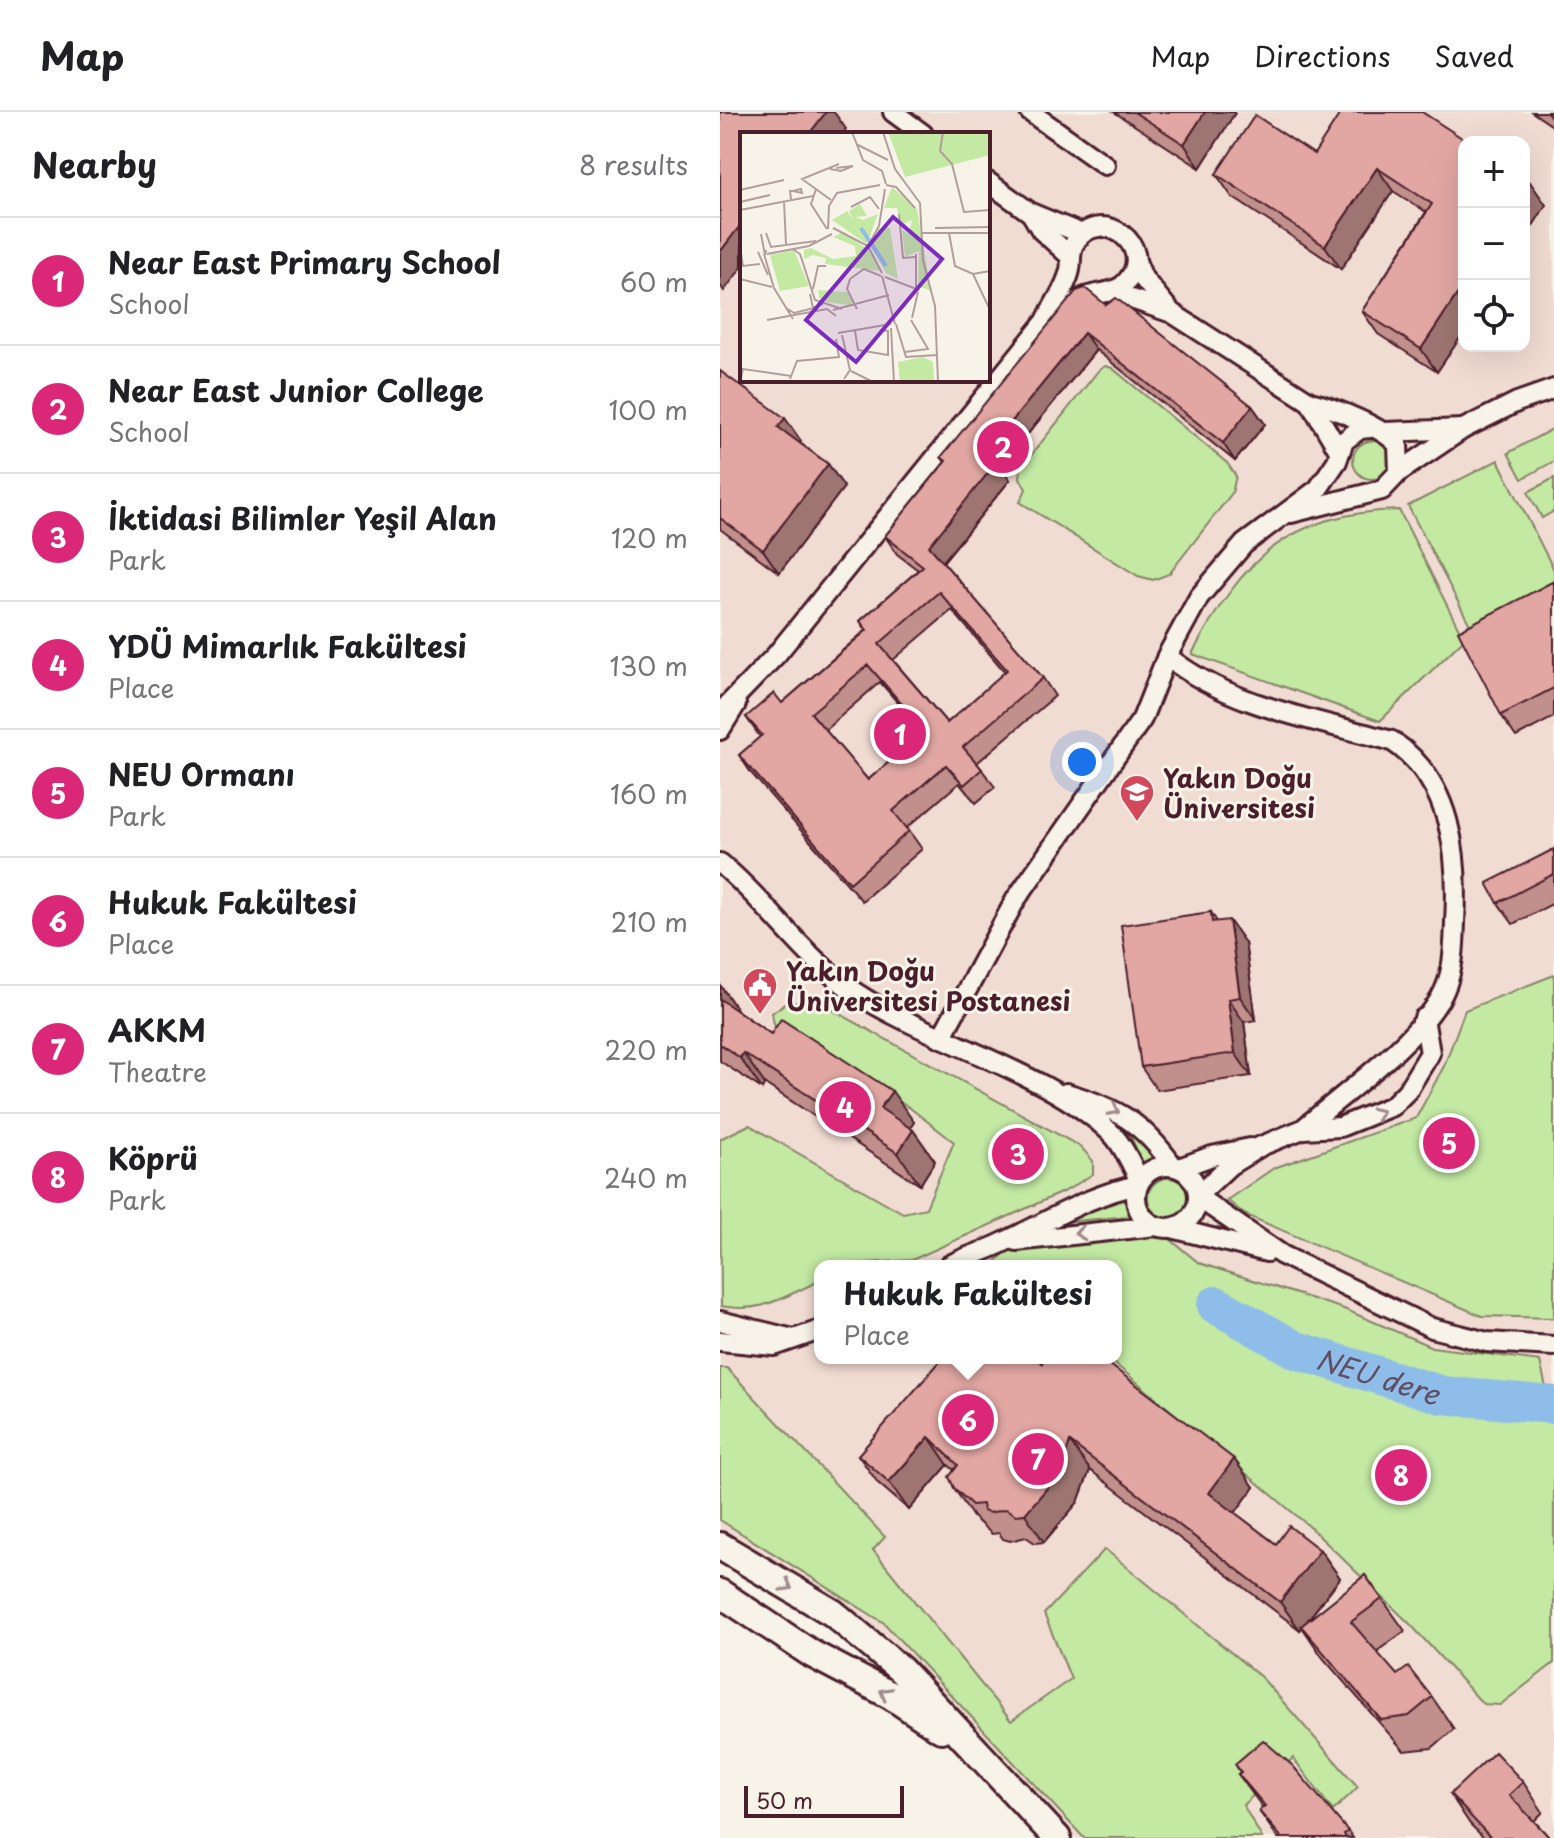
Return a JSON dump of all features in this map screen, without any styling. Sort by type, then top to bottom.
[{"type":"main road","points":[[720,1546],[833,1613],[901,1670],[1057,1838]]},
{"type":"main road","points":[[720,1593],[812,1654],[890,1695],[974,1751]]},
{"type":"street","points":[[893,112],[920,132]]},
{"type":"street","points":[[1030,112],[1105,165]]},
{"type":"street","points":[[990,183],[1031,213],[1082,234],[1100,227],[1122,232],[1130,240],[1143,278],[1172,313]]},
{"type":"street","points":[[1031,213],[1041,230],[1070,262],[1081,285],[1172,313],[1310,402],[1331,407],[1378,430],[1401,453],[1399,472],[1393,482],[1369,492],[1291,513]]},
{"type":"street","points":[[720,730],[741,695],[1046,321],[1082,234]]},
{"type":"street","points":[[1046,321],[1077,301],[1106,292],[1128,280],[1136,261]]},
{"type":"street","points":[[1399,472],[1463,429],[1517,402],[1554,389]]},
{"type":"street","points":[[1310,402],[1338,456],[1347,483],[1369,492]]},
{"type":"street","points":[[941,1038],[1016,899],[1142,719],[1167,656],[1193,607],[1221,568],[1244,544],[1291,513],[1318,489],[1351,434],[1378,430],[1463,429]]},
{"type":"street","points":[[1167,656],[1187,672],[1242,698],[1392,741],[1413,755],[1439,799],[1452,830],[1458,871],[1453,966],[1440,998],[1408,1037],[1303,1129]]},
{"type":"street","points":[[720,713],[741,695]]},
{"type":"street","points":[[721,862],[822,968],[859,995],[1040,1085],[1101,1104],[1136,1122],[1176,1167],[1192,1178],[1199,1196],[1282,1255],[1432,1328],[1487,1342],[1554,1346]]},
{"type":"street","points":[[1004,1243],[1164,1227],[1190,1218],[1199,1196],[1230,1165],[1261,1146],[1303,1129],[1340,1127],[1392,1106],[1407,1091],[1430,1053],[1424,1018]]},
{"type":"street","points":[[1040,1085],[1114,1136],[1139,1183],[1137,1205],[1147,1221],[1282,1255]]},
{"type":"street","points":[[963,1260],[1004,1243],[1062,1210],[1139,1183],[1154,1168],[1176,1167],[1261,1146]]},
{"type":"street","points":[[720,1321],[793,1339]]},
{"type":"street","points":[[720,1341],[774,1346],[814,1332]]},
{"type":"shaded area","name":"Yakın Doğu Üniversitesi","points":[[720,112],[1554,112],[1554,1838],[1051,1838],[887,1658],[720,1545]]},
{"type":"green space","points":[[1105,366],[1112,368],[1227,463],[1236,476],[1232,493],[1169,574],[1153,580],[1138,576],[1020,502],[1026,489],[1020,478],[1021,468]]},
{"type":"green space","points":[[1554,428],[1554,461],[1522,479],[1508,453]]},
{"type":"green space","points":[[1372,441],[1385,447],[1391,460],[1385,473],[1372,479],[1359,473],[1353,460],[1359,447]]},
{"type":"green space","points":[[1498,460],[1554,570],[1554,584],[1471,627],[1408,506]]},
{"type":"green space","points":[[1554,478],[1554,511],[1542,518],[1528,492]]},
{"type":"green space","points":[[1399,510],[1464,639],[1380,721],[1192,654],[1230,592],[1272,548],[1297,532],[1326,521],[1360,513]]},
{"type":"green space","points":[[1554,975],[1554,1318],[1482,1316],[1244,1214],[1227,1200],[1274,1168],[1416,1118],[1444,1066],[1465,1010]]},
{"type":"green space","points":[[787,1002],[822,1004],[1081,1147],[1093,1161],[1093,1174],[1067,1190],[912,1260],[814,1260],[814,1284],[761,1306],[721,1306],[720,1139],[749,1125],[903,1213],[926,1208],[954,1142],[910,1108],[794,1033],[778,1048],[772,1013]]},
{"type":"green space","points":[[1124,1122],[1160,1157],[1143,1164]]},
{"type":"green space","points":[[1168,1178],[1182,1184],[1188,1198],[1182,1212],[1168,1218],[1154,1212],[1148,1198],[1154,1184]]},
{"type":"green space","points":[[1124,1193],[1129,1216],[1064,1222],[1066,1219]]},
{"type":"green space","points":[[1153,1232],[1165,1235],[1199,1263],[1344,1309],[1432,1347],[1540,1361],[1554,1423],[1554,1663],[1500,1705],[1483,1704],[1412,1626],[1310,1527],[1115,1364],[1122,1364],[1122,1260],[997,1260],[1010,1248]]},
{"type":"green space","points":[[720,1368],[727,1368],[885,1537],[873,1550],[1011,1721],[1071,1679],[1044,1614],[1105,1549],[1262,1678],[1358,1787],[1333,1811],[1293,1758],[1243,1805],[1262,1838],[1084,1838],[884,1623],[720,1520]]},
{"type":"building","points":[[720,112],[826,112],[811,132],[740,132],[740,226],[720,252]]},
{"type":"building","points":[[1134,112],[1205,112],[1184,144]]},
{"type":"building","points":[[1341,112],[1422,112],[1459,136],[1458,293],[1421,349],[1362,311],[1432,204],[1377,168],[1325,246],[1216,174],[1255,115],[1314,154]]},
{"type":"building","points":[[1085,288],[1106,305],[1116,298],[1252,406],[1223,443],[1084,333],[986,453],[997,462],[929,546],[1043,678],[963,747],[982,769],[964,785],[946,765],[893,811],[909,831],[850,883],[739,755],[762,735],[746,717],[774,693],[782,703],[867,630],[860,621],[923,566],[885,536],[946,461],[941,457],[1076,291]],"holes":[[[939,592],[1007,670],[947,723],[879,644]],[[868,665],[925,731],[868,780],[811,713]]]},
{"type":"building","points":[[720,371],[785,418],[778,427],[828,464],[763,550],[720,518]]},
{"type":"building","points":[[1554,581],[1554,688],[1501,715],[1458,631]]},
{"type":"building","points":[[1554,849],[1554,874],[1498,903],[1487,883]]},
{"type":"building","points":[[1211,912],[1212,922],[1229,920],[1240,997],[1228,999],[1235,1053],[1141,1067],[1121,925]]},
{"type":"building","points":[[720,999],[771,1034],[781,1019],[892,1091],[880,1108],[913,1130],[898,1153],[743,1053],[740,1058],[720,1044]]},
{"type":"building","points":[[938,1364],[1109,1364],[1234,1459],[1209,1493],[1276,1544],[1289,1526],[1320,1550],[1280,1602],[1070,1442],[1059,1474],[1025,1514],[1016,1515],[1006,1509],[990,1513],[983,1511],[982,1504],[972,1505],[954,1488],[949,1477],[958,1465],[929,1437],[889,1482],[858,1455]]},
{"type":"building","points":[[1365,1575],[1382,1599],[1351,1622],[1397,1675],[1408,1667],[1432,1697],[1409,1716],[1381,1720],[1301,1626]]},
{"type":"building","points":[[1263,1740],[1293,1766],[1348,1831],[1344,1834],[1346,1838],[1282,1838],[1259,1811],[1265,1806],[1238,1774],[1241,1772],[1235,1764]]},
{"type":"building","points":[[1495,1752],[1523,1782],[1509,1795],[1550,1838],[1491,1838],[1450,1794]]},
{"type":"waterway","name":"NEU dere","points":[[1216,1305],[1296,1350],[1442,1395],[1554,1405]]},
{"type":"place","name":"Near East Junior College","points":[[1003,447]]},
{"type":"place","name":"Near East Primary School","points":[[900,734]]},
{"type":"place","name":"Yakın Doğu Üniversitesi","points":[[1137,823]]},
{"type":"place","name":"Yakın Doğu Üniversitesi Postanesi","points":[[760,1016]]},
{"type":"place","name":"YDÜ Mimarlık Fakültesi","points":[[845,1107]]},
{"type":"place","name":"NEU Ormanı","points":[[1449,1143]]},
{"type":"place","name":"İktidasi Bilimler Yeşil Alan","points":[[1018,1154]]},
{"type":"place","name":"Hukuk Fakültesi","points":[[968,1420]]},
{"type":"place","name":"AKKM","points":[[1038,1459]]},
{"type":"place","name":"Köprü","points":[[1401,1475]]}]
